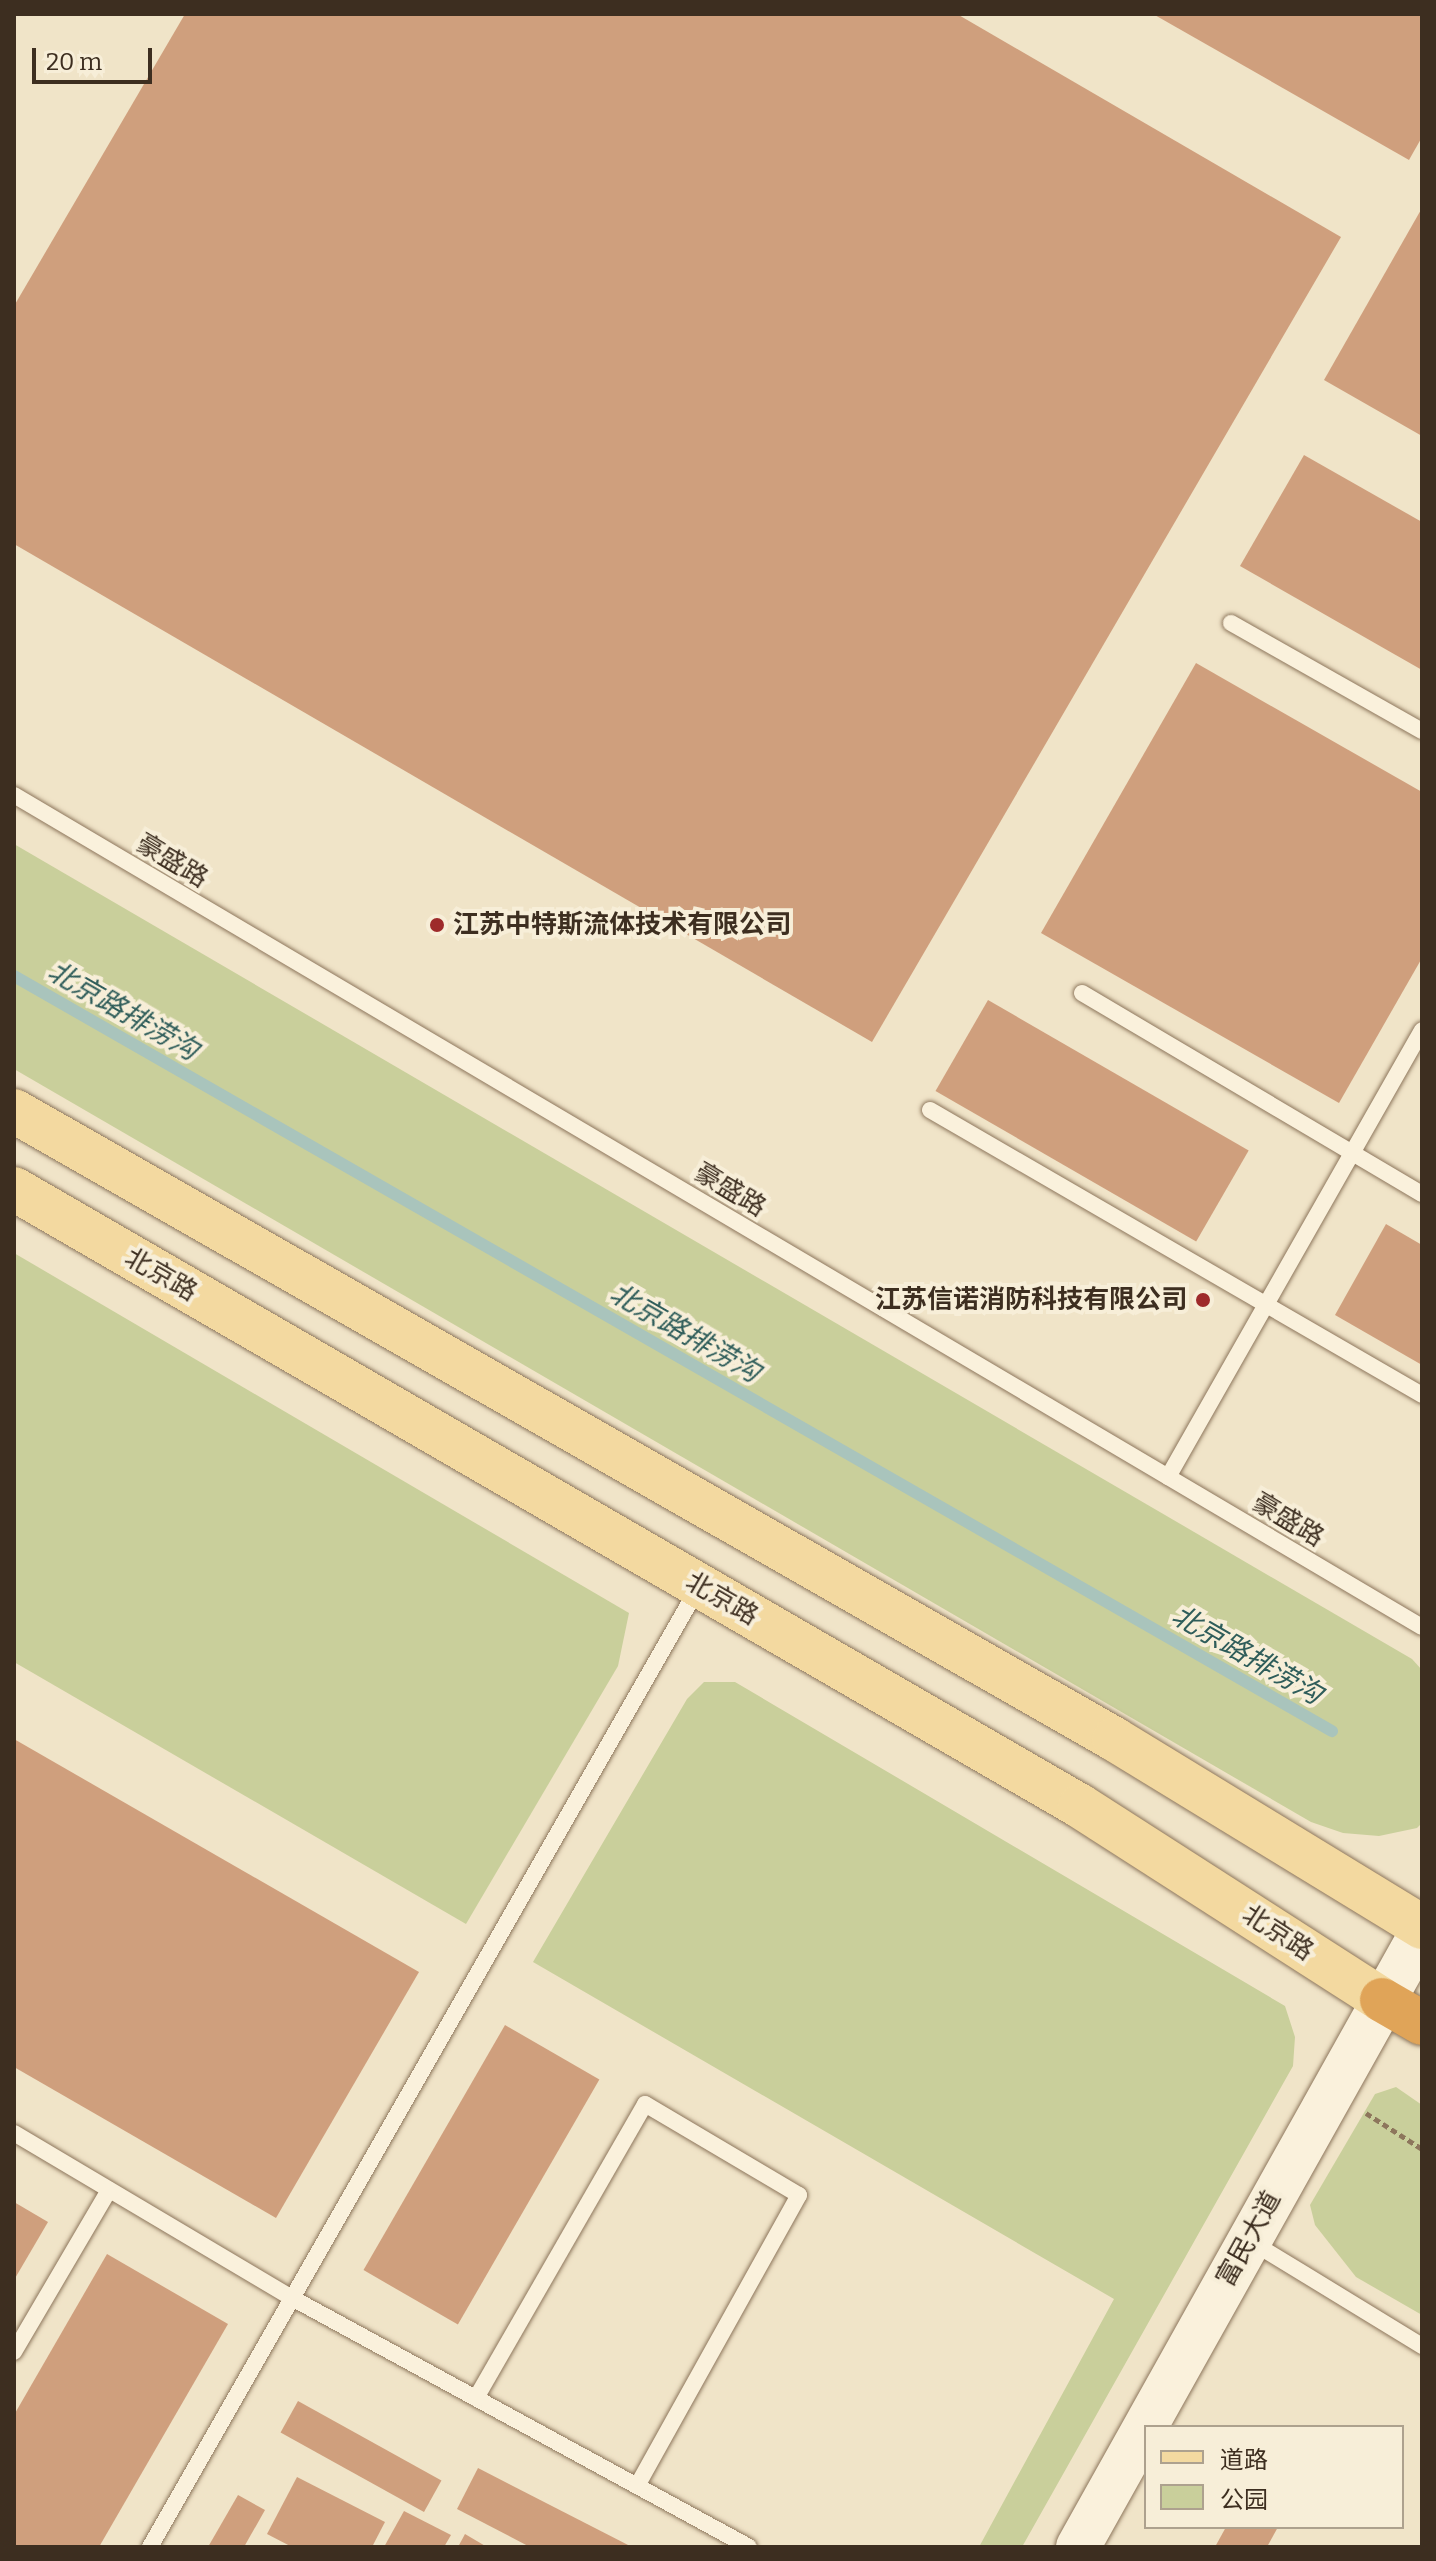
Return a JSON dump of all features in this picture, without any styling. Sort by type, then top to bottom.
[{"type":"highway","name":"北京路","points":[[1382,2000],[1422,2023]]},
{"type":"main road","points":[[14,1111],[1114,1739],[1422,1929]]},
{"type":"main road","name":"北京路","points":[[14,1189],[1080,1806],[1382,2000]]},
{"type":"street","name":"富民大道","points":[[1146,2425],[1422,1929]]},
{"type":"street","name":"富民大道","points":[[1078,2547],[1144,2428]]},
{"type":"lane","points":[[1231,623],[1422,731]]},
{"type":"lane","name":"豪盛路","points":[[14,795],[1422,1627]]},
{"type":"lane","points":[[1082,993],[1422,1194]]},
{"type":"lane","points":[[1168,1477],[1422,1030]]},
{"type":"lane","points":[[930,1110],[1422,1395]]},
{"type":"lane","points":[[150,2547],[699,1586]]},
{"type":"lane","points":[[476,2398],[645,2104],[799,2195],[637,2486]]},
{"type":"lane","points":[[14,2133],[292,2298],[749,2547]]},
{"type":"lane","points":[[14,2352],[109,2190]]},
{"type":"lane","points":[[1248,2240],[1422,2346]]},
{"type":"path","points":[[1331,2091],[1422,2149]]},
{"type":"green space","points":[[14,844],[1412,1659],[1422,1670],[1422,1823],[1417,1828],[1379,1836],[1343,1833],[1311,1822],[14,1069]]},
{"type":"green space","points":[[14,1253],[629,1613],[618,1666],[466,1924],[14,1662]]},
{"type":"green space","points":[[704,1682],[735,1682],[1285,2006],[1295,2037],[1293,2066],[1022,2547],[979,2547],[1114,2299],[533,1962],[687,1699]]},
{"type":"green space","points":[[1396,2087],[1422,2105],[1422,2315],[1356,2277],[1315,2225],[1310,2205],[1375,2094]]},
{"type":"building","points":[[185,14],[957,14],[1341,237],[872,1042],[14,544],[14,306]]},
{"type":"building","points":[[1153,14],[1422,14],[1422,137],[1409,160]]},
{"type":"building","points":[[1422,208],[1422,436],[1324,380]]},
{"type":"building","points":[[1304,455],[1422,522],[1422,670],[1240,566]]},
{"type":"building","points":[[1196,663],[1422,792],[1422,958],[1339,1103],[1041,933]]},
{"type":"building","points":[[988,1000],[1249,1150],[1196,1241],[936,1091]]},
{"type":"building","points":[[1386,1224],[1422,1245],[1422,1365],[1335,1315]]},
{"type":"building","points":[[14,1739],[419,1972],[276,2218],[14,2067]]},
{"type":"building","points":[[505,2025],[599,2080],[458,2325],[364,2270]]},
{"type":"building","points":[[14,2202],[48,2222],[14,2280]]},
{"type":"building","points":[[107,2254],[228,2324],[99,2547],[14,2547],[14,2415]]},
{"type":"building","points":[[298,2401],[441,2481],[424,2512],[281,2432]]},
{"type":"building","points":[[478,2468],[632,2547],[530,2547],[457,2509]]},
{"type":"building","points":[[297,2477],[385,2522],[372,2547],[292,2547],[267,2534]]},
{"type":"building","points":[[238,2495],[265,2510],[244,2547],[208,2547]]},
{"type":"building","points":[[404,2511],[451,2535],[444,2547],[384,2547]]},
{"type":"building","points":[[1225,2529],[1277,2529],[1267,2547],[1215,2547]]},
{"type":"building","points":[[465,2534],[487,2547],[458,2547]]},
{"type":"waterway","name":"北京路排涝沟","points":[[14,976],[1332,1731]]},
{"type":"place","name":"江苏中特斯流体技术有限公司","points":[[437,925]]},
{"type":"place","name":"江苏信诺消防科技有限公司","points":[[1203,1300]]}]
